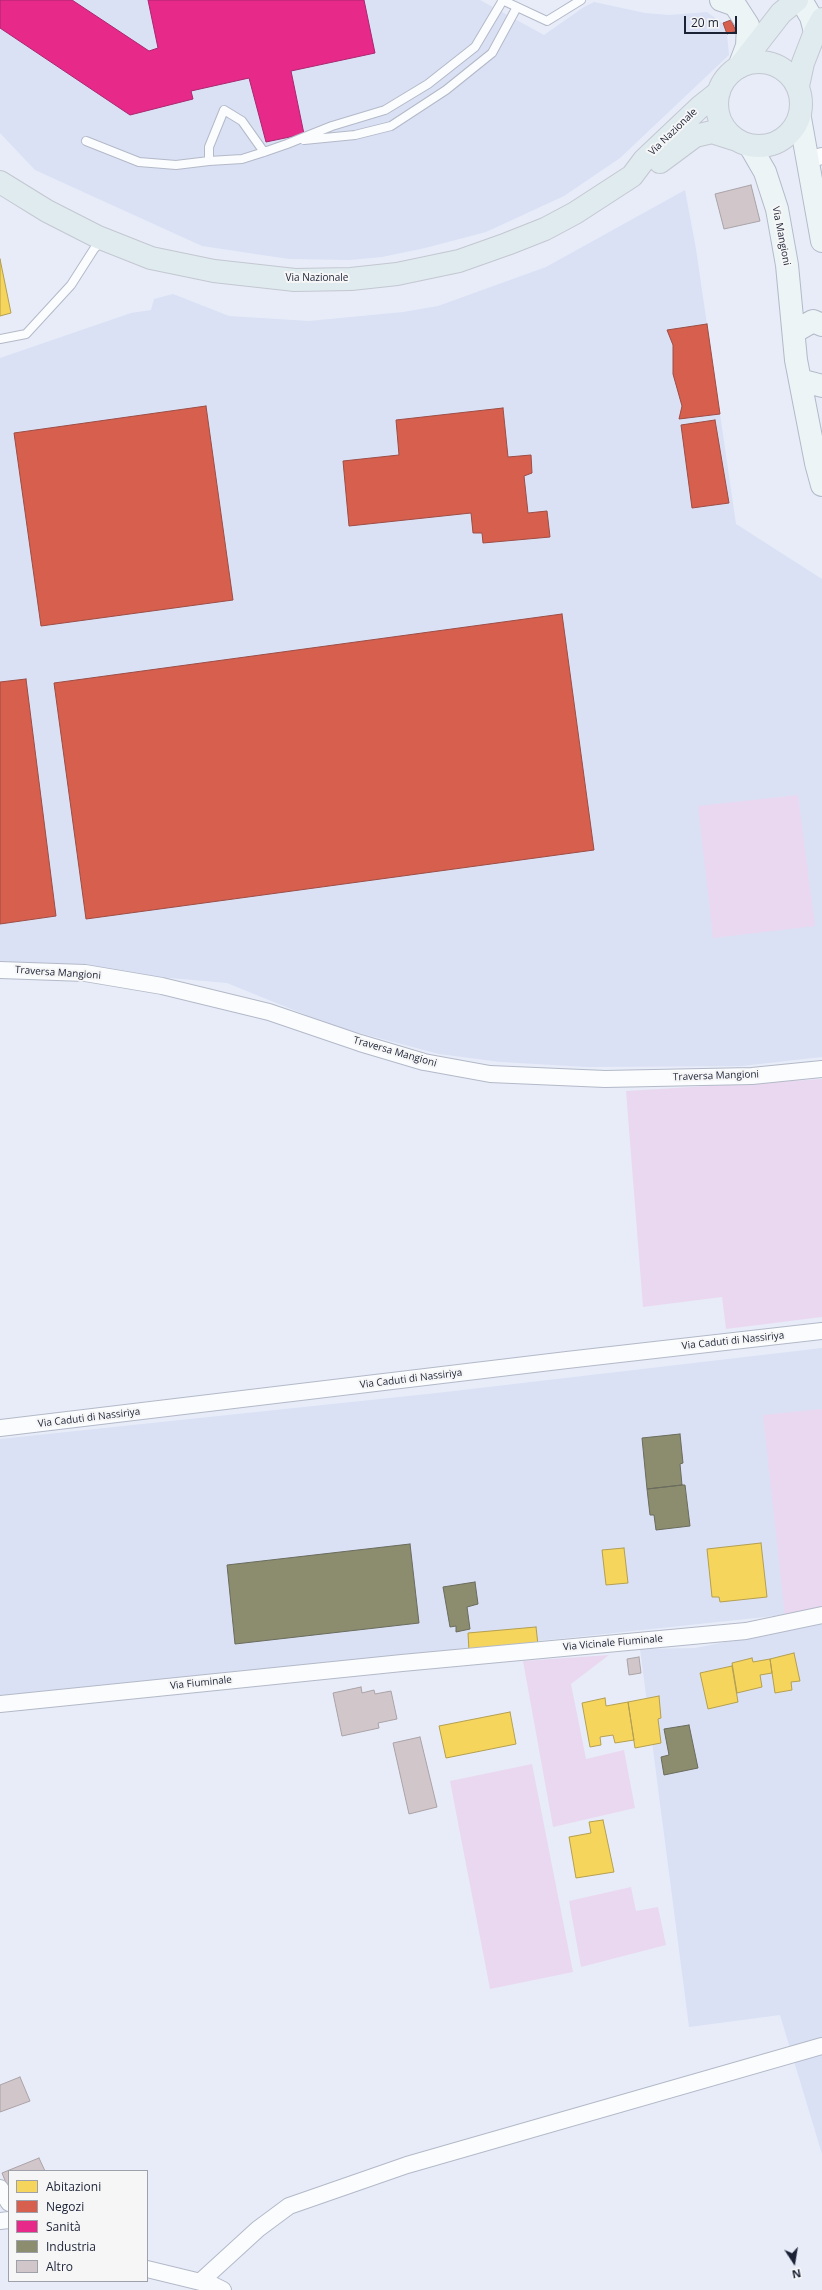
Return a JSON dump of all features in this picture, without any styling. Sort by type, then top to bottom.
[{"type":"main road","name":"Via Nazionale","points":[[743,143],[726,131],[719,119],[717,106],[719,92],[730,73],[738,67],[780,13],[797,0]]},
{"type":"main road","name":"Via Nazionale","points":[[0,182],[47,211],[103,240],[151,258],[214,271],[295,280],[350,279],[398,274],[459,261],[545,229],[575,213],[632,176],[651,169],[695,136],[712,132],[743,143],[763,147],[775,144],[786,138],[795,129],[800,118],[801,96],[798,86],[803,63],[818,26]]},
{"type":"main road","points":[[738,67],[761,62],[772,64],[792,76],[798,86]]},
{"type":"main road","name":"Via Nazionale","points":[[632,176],[644,160],[700,106],[719,92]]},
{"type":"street","points":[[721,0],[735,5],[748,25],[747,46],[738,67]]},
{"type":"street","points":[[801,0],[818,26]]},
{"type":"street","points":[[800,118],[814,158],[822,241]]},
{"type":"street","name":"Via Mangioni","points":[[743,143],[765,172],[777,209],[787,265],[800,380],[816,463],[822,485]]},
{"type":"street","points":[[794,332],[813,322],[822,325]]},
{"type":"street","points":[[800,380],[822,386]]},
{"type":"street","name":"Traversa Mangioni","points":[[0,970],[84,973],[162,986],[269,1012],[360,1043],[424,1062],[490,1074],[605,1079],[752,1076],[822,1069]]},
{"type":"street","name":"Via Caduti di Nassiriya","points":[[0,1428],[822,1331]]},
{"type":"street","name":"Via Vicinale Fiuminale","points":[[402,1662],[746,1631],[822,1614]]},
{"type":"street","name":"Via Fiuminale","points":[[0,1704],[402,1662]]},
{"type":"street","points":[[200,2282],[258,2229],[289,2206],[407,2165],[822,2046]]},
{"type":"street","points":[[0,2188],[8,2201]]},
{"type":"street","points":[[148,2269],[200,2282],[223,2290]]},
{"type":"lane","points":[[86,141],[139,162],[176,165],[242,159],[332,126],[386,110],[428,84],[475,47],[502,0],[547,21],[581,0]]},
{"type":"lane","points":[[296,140],[355,135],[391,126],[446,90],[492,53],[517,7]]},
{"type":"lane","points":[[209,162],[209,147],[224,110],[242,121],[264,152]]},
{"type":"lane","points":[[0,340],[26,334],[71,285],[94,249],[103,240]]},
{"type":"shaded area","points":[[0,0],[480,0],[544,35],[584,7],[594,2],[645,13],[669,15],[707,12],[722,23],[727,35],[729,55],[620,158],[564,196],[486,232],[425,248],[382,257],[350,260],[289,259],[202,246],[35,170],[0,133]]},
{"type":"shaded area","points":[[685,190],[696,249],[736,524],[822,579],[822,1057],[742,1066],[587,1067],[501,1062],[439,1054],[333,1026],[227,983],[0,963],[0,358],[131,313],[151,310],[154,299],[173,294],[229,316],[309,321],[403,312],[438,306],[546,267]]},
{"type":"shaded area","points":[[798,795],[815,926],[713,938],[698,806]]},
{"type":"shaded area","points":[[822,1079],[822,1317],[726,1329],[722,1297],[643,1307],[626,1091]]},
{"type":"shaded area","points":[[822,1348],[822,1607],[784,1615],[0,1698],[0,1439],[437,1393]]},
{"type":"shaded area","points":[[822,1409],[822,1610],[785,1617],[763,1415]]},
{"type":"shaded area","points":[[822,1623],[822,2154],[780,2015],[689,2027],[640,1649],[695,1648]]},
{"type":"shaded area","points":[[609,1655],[571,1684],[586,1759],[624,1750],[635,1808],[553,1827],[523,1661]]},
{"type":"shaded area","points":[[532,1764],[573,1972],[490,1989],[450,1781]]},
{"type":"shaded area","points":[[631,1887],[636,1911],[658,1907],[666,1945],[581,1967],[569,1901]]},
{"type":"building: Abitazioni","points":[[0,259],[11,313],[0,316]]},
{"type":"building: Abitazioni","points":[[761,1543],[767,1597],[720,1602],[719,1597],[712,1597],[707,1549]]},
{"type":"building: Abitazioni","points":[[624,1548],[628,1583],[606,1585],[602,1550]]},
{"type":"building: Abitazioni","points":[[536,1627],[538,1645],[469,1651],[468,1633]]},
{"type":"building: Abitazioni","points":[[794,1653],[800,1681],[791,1682],[792,1690],[775,1693],[770,1659]]},
{"type":"building: Abitazioni","points":[[752,1658],[753,1662],[770,1659],[772,1673],[760,1675],[762,1687],[737,1693],[732,1663]]},
{"type":"building: Abitazioni","points":[[732,1666],[738,1702],[708,1709],[700,1673]]},
{"type":"building: Abitazioni","points":[[659,1696],[661,1718],[658,1719],[661,1743],[635,1748],[628,1702]]},
{"type":"building: Abitazioni","points":[[605,1698],[606,1706],[628,1702],[634,1740],[615,1743],[613,1735],[600,1737],[601,1745],[590,1747],[582,1703]]},
{"type":"building: Abitazioni","points":[[510,1712],[516,1744],[446,1758],[439,1726]]},
{"type":"building: Abitazioni","points":[[603,1820],[614,1872],[576,1878],[569,1837],[591,1833],[589,1822]]},
{"type":"building: Negozi","points":[[731,20],[736,31],[727,34],[723,23]]},
{"type":"building: Negozi","points":[[707,324],[720,414],[679,419],[682,406],[673,374],[673,345],[667,330]]},
{"type":"building: Negozi","points":[[206,406],[233,600],[41,626],[14,433]]},
{"type":"building: Negozi","points":[[503,408],[508,457],[531,455],[532,473],[524,476],[528,513],[547,511],[550,537],[483,543],[482,533],[473,533],[471,513],[349,526],[343,461],[399,455],[396,420]]},
{"type":"building: Negozi","points":[[715,420],[729,503],[692,508],[681,425]]},
{"type":"building: Negozi","points":[[562,614],[594,850],[86,919],[54,683]]},
{"type":"building: Negozi","points":[[26,679],[56,916],[0,924],[0,682]]},
{"type":"building: Sanità","points":[[0,0],[72,0],[149,51],[158,48],[148,0],[364,0],[375,53],[291,71],[304,134],[266,142],[249,78],[191,91],[193,99],[130,115],[0,28]]},
{"type":"building: Industria","points":[[680,1434],[683,1463],[680,1464],[682,1485],[647,1489],[642,1438]]},
{"type":"building: Industria","points":[[685,1485],[690,1526],[656,1530],[654,1515],[650,1515],[647,1489]]},
{"type":"building: Industria","points":[[410,1544],[419,1623],[235,1644],[227,1565]]},
{"type":"building: Industria","points":[[475,1582],[478,1604],[467,1607],[470,1629],[456,1632],[456,1626],[450,1627],[443,1587]]},
{"type":"building: Industria","points":[[689,1725],[698,1768],[664,1775],[661,1757],[669,1755],[664,1729]]},
{"type":"building: Altro","points":[[751,185],[760,221],[724,229],[715,194]]},
{"type":"building: Altro","points":[[639,1657],[641,1673],[629,1675],[627,1659]]},
{"type":"building: Altro","points":[[361,1687],[362,1693],[374,1690],[375,1694],[391,1691],[397,1719],[378,1723],[379,1728],[342,1736],[333,1693]]},
{"type":"building: Altro","points":[[420,1737],[437,1807],[409,1814],[393,1743]]},
{"type":"building: Altro","points":[[20,2077],[30,2101],[0,2112],[0,2085]]},
{"type":"building: Altro","points":[[39,2158],[45,2170],[9,2170]]},
{"type":"building: Altro","points":[[8,2171],[8,2188],[2,2173]]}]
